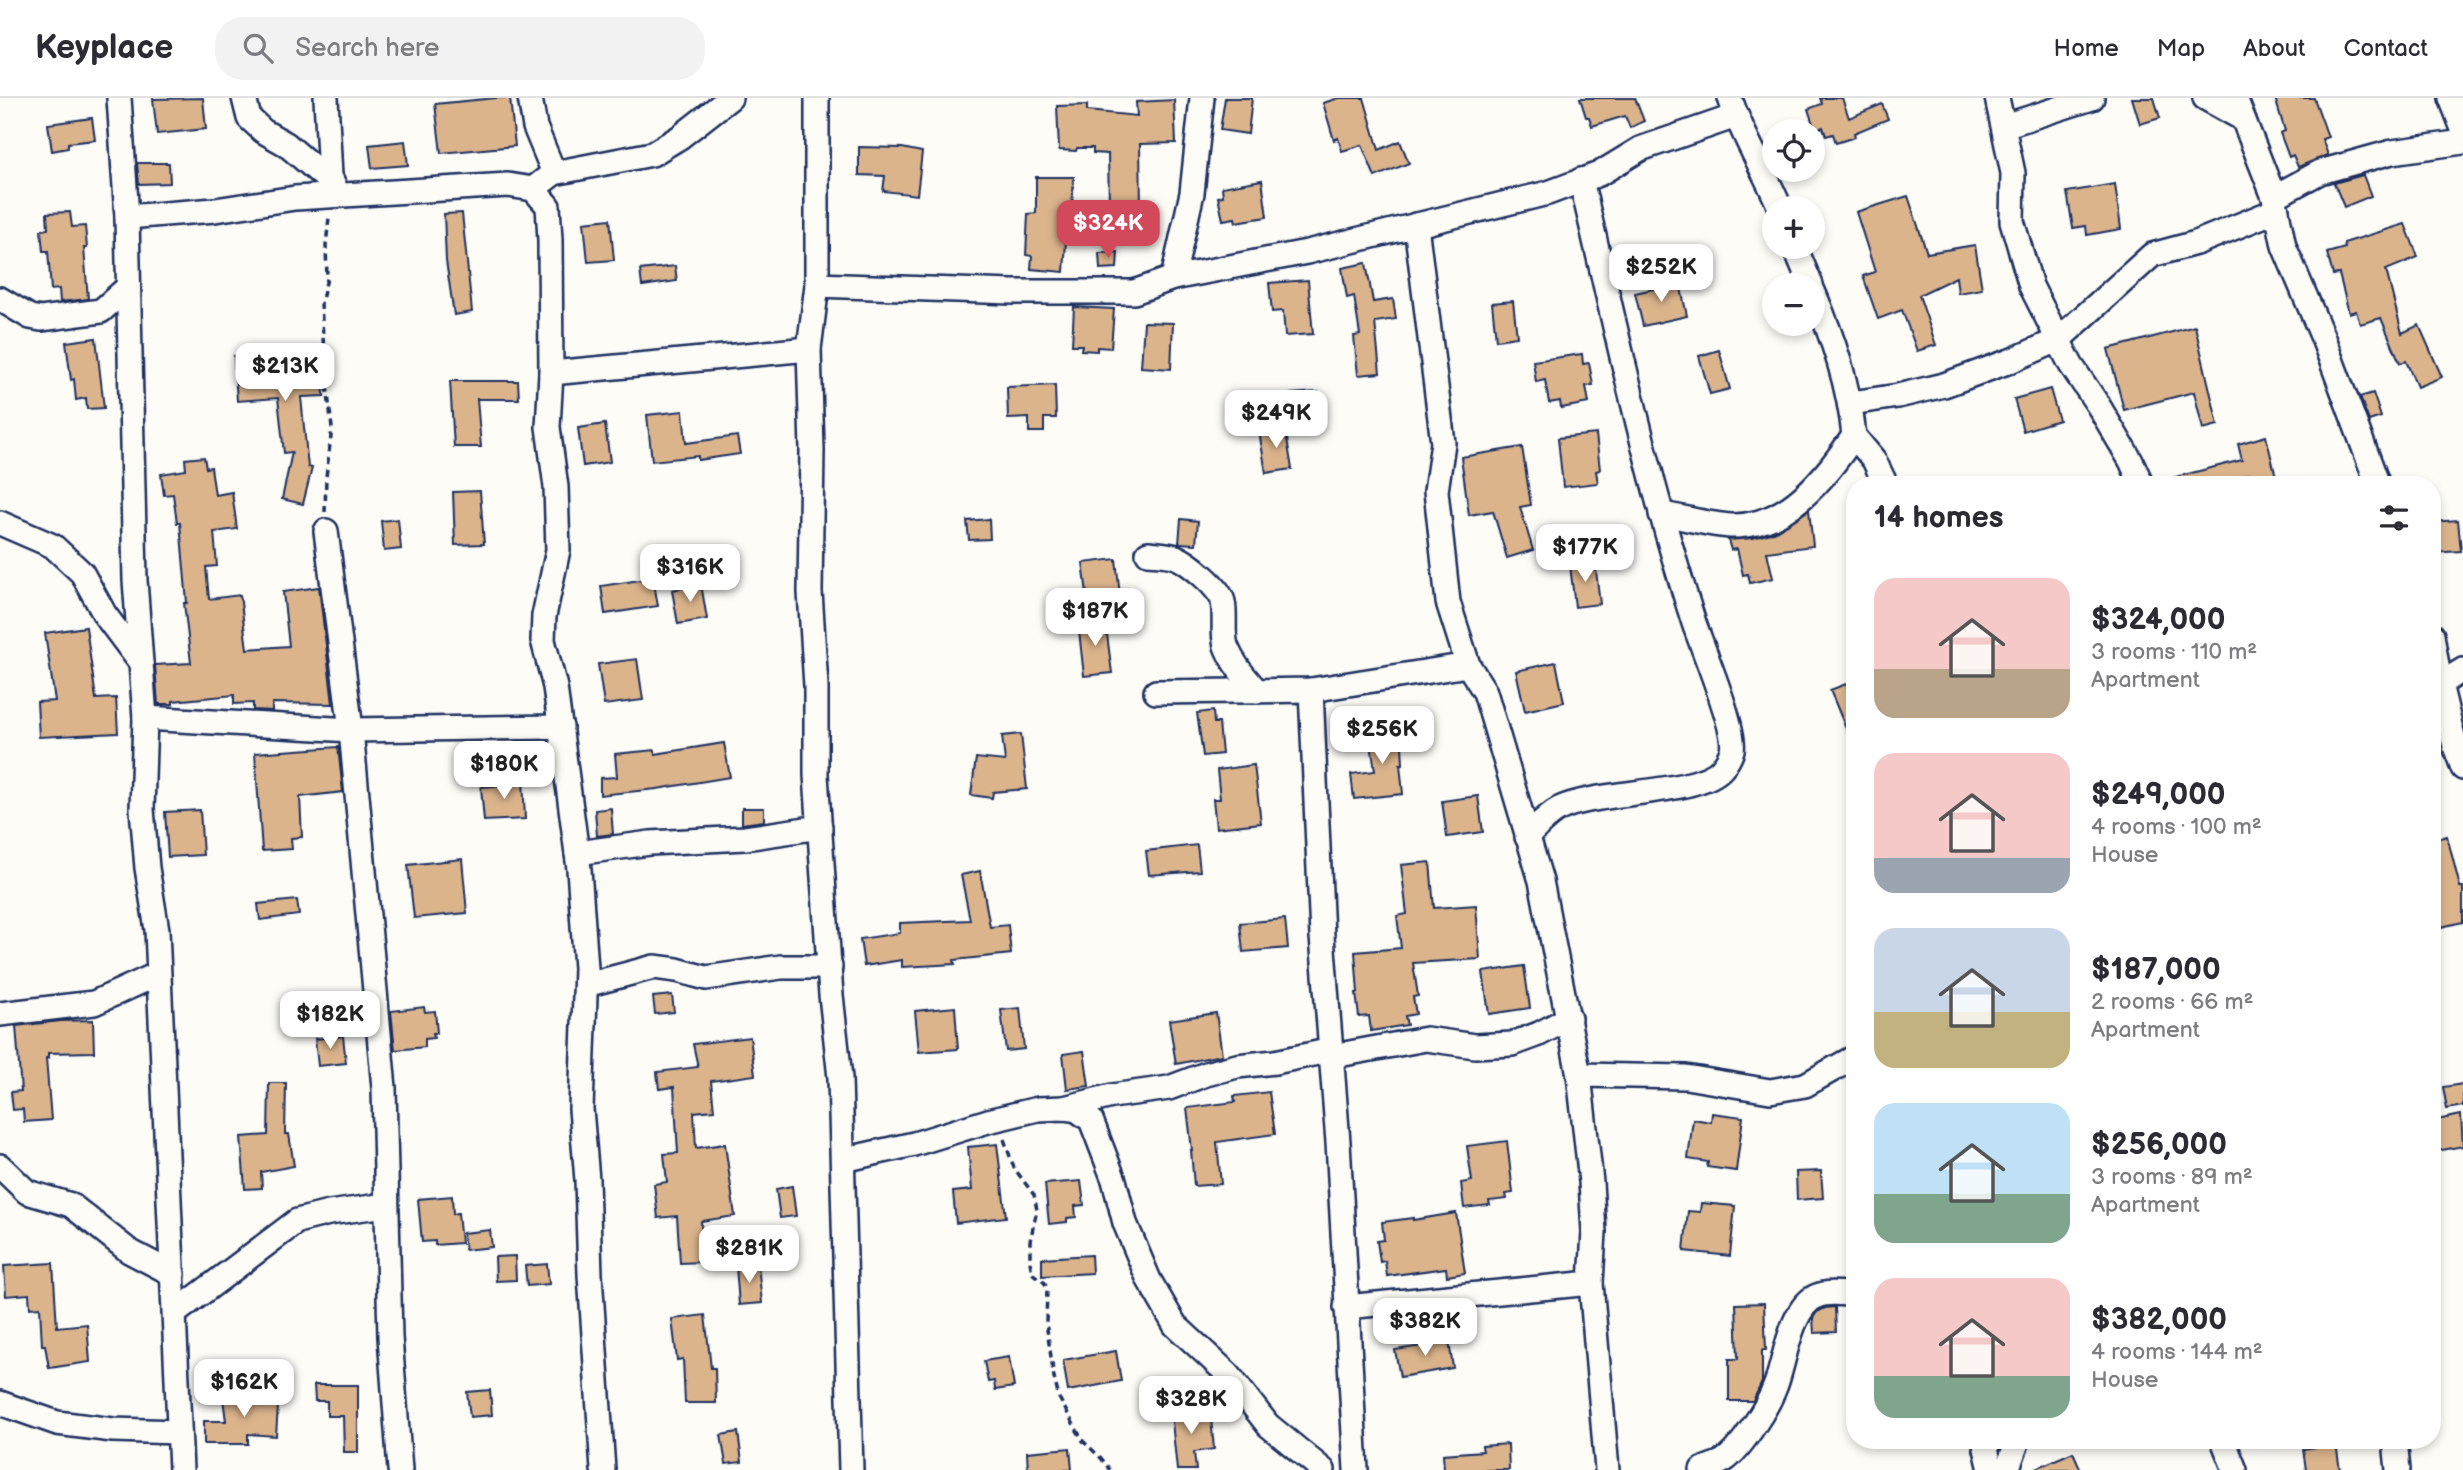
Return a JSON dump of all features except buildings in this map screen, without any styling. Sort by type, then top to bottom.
[{"type":"street","points":[[119,98],[127,217],[135,580],[145,718],[142,809],[147,868],[157,930],[181,1470]]},
{"type":"street","points":[[244,98],[250,118],[263,131],[286,144],[334,191]]},
{"type":"street","points":[[326,98],[330,176],[334,191]]},
{"type":"street","points":[[530,98],[534,127],[554,173]]},
{"type":"street","points":[[127,217],[215,210],[334,191],[508,185],[533,188],[554,173],[588,164],[652,154],[680,137],[730,98]]},
{"type":"street","points":[[817,98],[817,285],[809,349],[812,450],[810,592],[816,686],[816,775],[840,1079],[851,1470]]},
{"type":"street","points":[[1173,278],[1192,194],[1202,98]]},
{"type":"street","points":[[1997,98],[2013,173],[2012,221],[2031,286],[2071,365],[2132,461],[2138,476]]},
{"type":"street","points":[[2004,126],[2092,98]]},
{"type":"street","points":[[2206,98],[2239,108],[2276,204],[2284,246],[2323,338],[2375,476]]},
{"type":"street","points":[[2451,98],[2463,129]]},
{"type":"street","points":[[817,285],[1012,292],[1134,292],[1173,278],[1307,252],[1548,193],[1599,174],[1640,149],[1733,107],[1775,196]]},
{"type":"street","points":[[1851,403],[1944,385],[2058,340],[2152,255],[2196,243],[2276,204],[2320,172],[2392,152],[2463,142]]},
{"type":"street","points":[[1527,837],[1546,817],[1561,808],[1602,797],[1699,781],[1721,770],[1732,749],[1732,730],[1697,633],[1635,418],[1581,180]]},
{"type":"street","points":[[533,188],[548,206],[551,373],[548,427],[556,487],[558,550],[544,616],[543,640],[555,687],[577,853],[586,985],[581,1109],[603,1470]]},
{"type":"street","points":[[1416,225],[1443,443],[1436,491],[1448,602],[1468,664],[1485,692],[1541,881],[1579,1075],[1594,1232],[1591,1283],[1607,1470]]},
{"type":"street","points":[[0,299],[30,317],[41,319],[101,311],[128,287]]},
{"type":"street","points":[[1825,318],[1851,403],[1854,436],[1874,460],[1882,476]]},
{"type":"street","points":[[551,373],[809,349]]},
{"type":"street","points":[[1661,514],[1731,526],[1760,523],[1788,510],[1827,475],[1854,436]]},
{"type":"street","points":[[0,523],[54,546],[82,573],[105,615],[141,663]]},
{"type":"street","points":[[326,531],[351,730],[384,1088],[390,1337],[400,1470]]},
{"type":"street","points":[[1149,553],[1177,557],[1208,580],[1220,593],[1226,643],[1234,665],[1257,691]]},
{"type":"street","points":[[1156,692],[1311,690],[1468,664]]},
{"type":"street","points":[[2441,683],[2463,670]]},
{"type":"street","points":[[2441,688],[2463,768]]},
{"type":"street","points":[[1311,690],[1322,936],[1332,1053],[1356,1470]]},
{"type":"street","points":[[145,718],[351,730],[561,727]]},
{"type":"street","points":[[577,853],[650,843],[745,838],[820,827]]},
{"type":"street","points":[[586,985],[654,967],[706,978],[781,967],[830,967]]},
{"type":"street","points":[[0,1014],[94,1003],[158,974]]},
{"type":"street","points":[[1064,1108],[1112,1096],[1169,1088],[1237,1066],[1426,1039],[1475,1046],[1512,1044],[1539,1034],[1569,1018]]},
{"type":"street","points":[[1579,1075],[1686,1077],[1770,1091],[1805,1085],[1846,1062]]},
{"type":"street","points":[[843,1160],[914,1144],[1038,1109],[1077,1110],[1091,1120],[1114,1180],[1125,1223],[1149,1280],[1175,1325],[1229,1375],[1268,1425],[1305,1458],[1323,1470]]},
{"type":"street","points":[[0,1166],[27,1192],[71,1205],[129,1251],[173,1274]]},
{"type":"street","points":[[174,1312],[297,1222],[329,1213],[386,1205]]},
{"type":"street","points":[[1346,1307],[1591,1283]]},
{"type":"street","points":[[1702,1470],[1726,1459],[1765,1410],[1776,1387],[1795,1323],[1802,1310],[1817,1296],[1846,1294]]},
{"type":"street","points":[[0,1403],[57,1423],[113,1430],[179,1432]]},
{"type":"street","points":[[1986,1449],[1991,1470]]},
{"type":"street","points":[[2007,1470],[2015,1449]]},
{"type":"street","points":[[2227,1449],[2235,1470]]},
{"type":"street","points":[[2396,1449],[2398,1470]]},
{"type":"path","points":[[326,531],[326,477],[332,428],[321,304],[327,278],[326,245],[334,191]]},
{"type":"path","points":[[988,1121],[1006,1141],[1014,1168],[1034,1195],[1037,1210],[1030,1241],[1030,1262],[1032,1273],[1045,1283],[1047,1290],[1046,1322],[1059,1398],[1083,1441],[1110,1470]]}]
